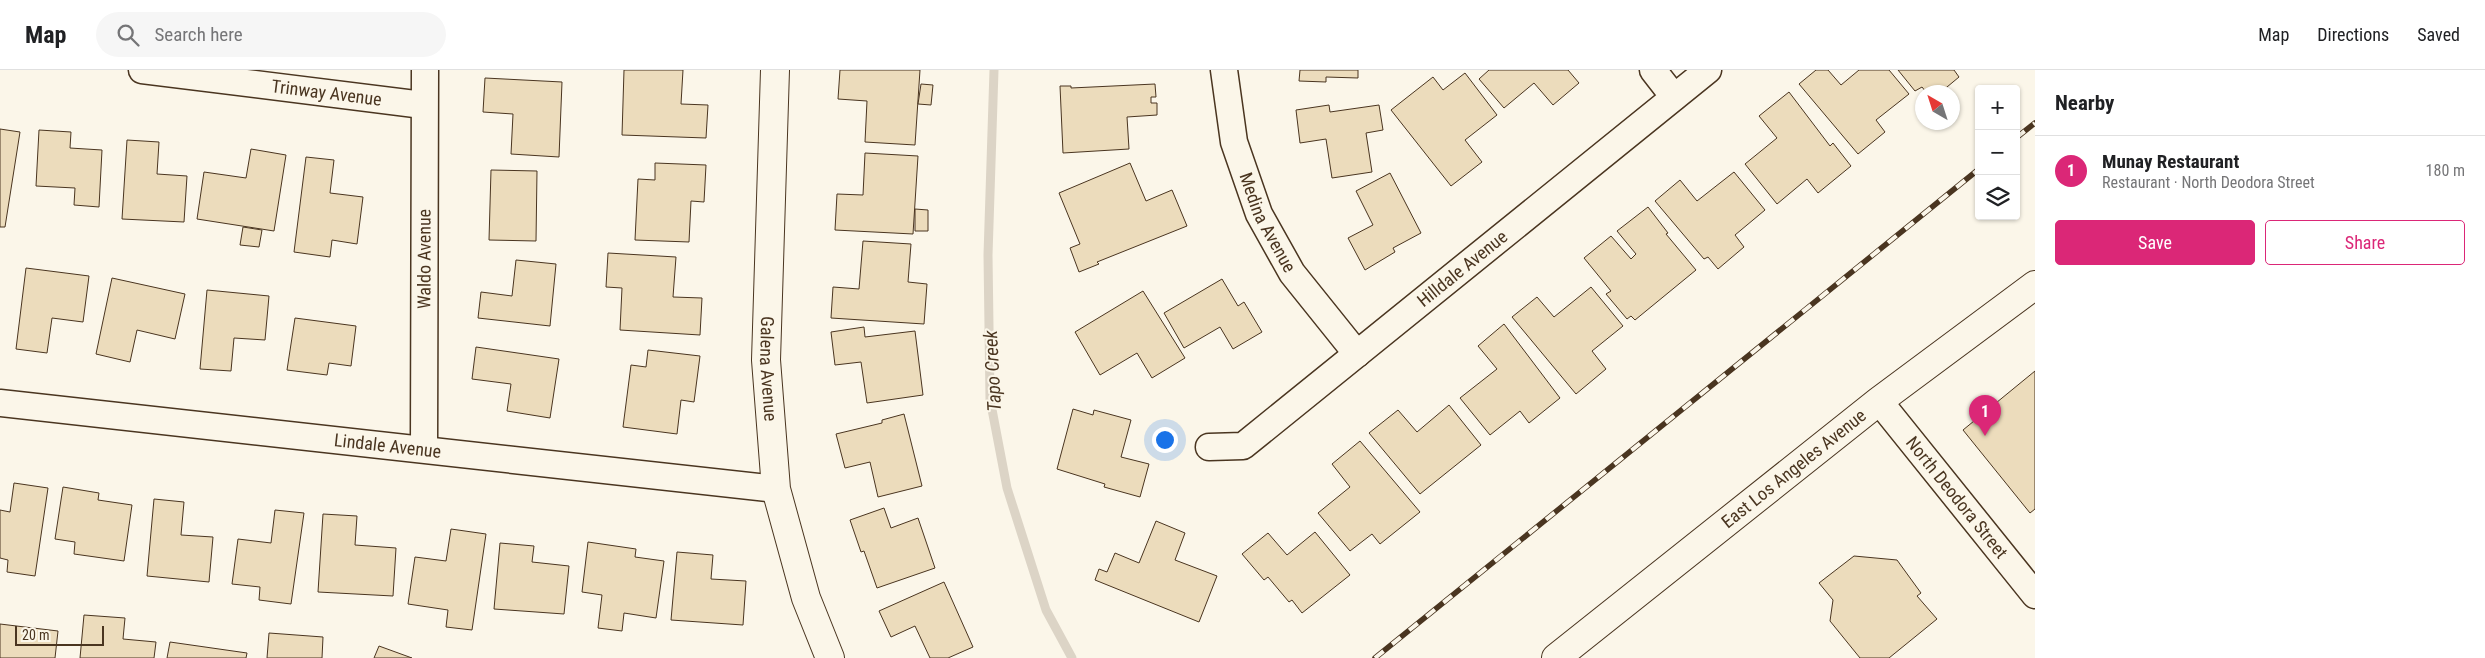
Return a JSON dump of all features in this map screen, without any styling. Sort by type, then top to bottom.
[{"type":"main road","name":"Galena Avenue","points":[[776,70],[766,360],[776,489],[806,598],[830,658]]},
{"type":"main road","name":"East Los Angeles Avenue","points":[[1556,658],[1879,400],[2035,284]]},
{"type":"street","name":"Trinway Avenue","points":[[142,70],[423,105]]},
{"type":"street","name":"Waldo Avenue","points":[[424,70],[424,449]]},
{"type":"street","name":"Medina Avenue","points":[[1224,70],[1234,142],[1259,214],[1292,272],[1357,354]]},
{"type":"street","points":[[1653,70],[1674,97]]},
{"type":"street","name":"Hilldale Avenue","points":[[1209,448],[1243,446],[1708,70]]},
{"type":"street","name":"North Deodora Street","points":[[1879,400],[2035,595]]},
{"type":"street","name":"Lindale Avenue","points":[[0,403],[776,489]]},
{"type":"building","points":[[624,70],[683,70],[681,104],[708,105],[706,138],[622,135]]},
{"type":"building","points":[[840,70],[920,70],[915,145],[865,142],[867,101],[838,99]]},
{"type":"building","points":[[1300,70],[1358,70],[1358,78],[1326,77],[1326,82],[1299,81]]},
{"type":"building","points":[[1489,70],[1568,70],[1579,83],[1553,105],[1534,83],[1504,108],[1479,79]]},
{"type":"building","points":[[1816,70],[1828,70],[1841,85],[1859,70],[1889,70],[1909,94],[1876,120],[1885,132],[1858,154],[1799,84]]},
{"type":"building","points":[[1898,70],[1954,70],[1959,77],[1949,85],[1915,85],[1915,91]]},
{"type":"building","points":[[1465,73],[1497,115],[1465,140],[1482,162],[1451,186],[1391,110],[1433,77],[1443,90]]},
{"type":"building","points":[[485,78],[562,82],[559,157],[511,154],[513,114],[483,112]]},
{"type":"building","points":[[921,84],[933,85],[931,105],[918,104]]},
{"type":"building","points":[[1155,84],[1156,97],[1151,97],[1151,103],[1157,103],[1157,115],[1127,117],[1129,149],[1063,153],[1060,86],[1071,86],[1071,88]]},
{"type":"building","points":[[1789,92],[1830,146],[1833,143],[1851,166],[1818,193],[1807,179],[1777,204],[1745,164],[1777,138],[1759,116]]},
{"type":"building","points":[[1329,105],[1330,112],[1379,105],[1383,130],[1366,133],[1372,172],[1332,178],[1326,139],[1300,143],[1296,110]]},
{"type":"building","points":[[0,129],[20,132],[5,227],[0,227]]},
{"type":"building","points":[[39,130],[71,132],[70,148],[102,150],[99,207],[74,205],[75,188],[36,186]]},
{"type":"building","points":[[127,140],[159,142],[157,174],[187,176],[184,222],[122,219]]},
{"type":"building","points":[[251,149],[286,155],[274,231],[197,219],[204,172],[246,178]]},
{"type":"building","points":[[865,153],[918,156],[913,234],[835,230],[837,194],[863,195]]},
{"type":"building","points":[[306,157],[334,160],[330,193],[363,197],[357,244],[332,240],[330,257],[294,252]]},
{"type":"building","points":[[655,163],[706,165],[704,202],[691,201],[689,242],[635,240],[638,179],[655,180]]},
{"type":"building","points":[[1130,163],[1146,201],[1172,190],[1187,226],[1097,262],[1099,264],[1079,272],[1070,248],[1080,244],[1059,193]]},
{"type":"building","points":[[491,170],[537,171],[536,241],[489,240]]},
{"type":"building","points":[[1734,172],[1765,210],[1735,235],[1744,247],[1718,269],[1708,257],[1704,259],[1655,201],[1680,180],[1697,201]]},
{"type":"building","points":[[1390,173],[1421,233],[1393,248],[1395,252],[1365,270],[1348,238],[1373,225],[1356,191]]},
{"type":"building","points":[[1648,207],[1668,233],[1666,234],[1696,270],[1635,320],[1631,316],[1627,319],[1606,294],[1611,291],[1584,258],[1611,236],[1631,259],[1636,254],[1617,231]]},
{"type":"building","points":[[915,209],[928,210],[928,231],[915,231]]},
{"type":"building","points":[[243,227],[262,230],[259,247],[240,245]]},
{"type":"building","points":[[863,241],[911,244],[908,282],[927,284],[924,324],[831,318],[833,287],[859,289]]},
{"type":"building","points":[[608,253],[676,257],[673,297],[702,298],[700,335],[620,330],[622,288],[606,287]]},
{"type":"building","points":[[516,260],[556,264],[550,326],[478,318],[481,292],[512,296]]},
{"type":"building","points":[[26,268],[89,276],[83,322],[52,318],[47,353],[16,349]]},
{"type":"building","points":[[112,278],[185,294],[175,339],[137,330],[130,362],[96,354]]},
{"type":"building","points":[[1222,279],[1238,306],[1244,302],[1262,332],[1233,349],[1220,327],[1184,348],[1164,313]]},
{"type":"building","points":[[1591,287],[1623,326],[1592,351],[1606,369],[1576,394],[1512,317],[1537,297],[1554,317]]},
{"type":"building","points":[[207,290],[269,296],[265,340],[234,338],[231,371],[200,369]]},
{"type":"building","points":[[1143,291],[1185,358],[1152,378],[1137,353],[1100,375],[1075,332]]},
{"type":"building","points":[[295,318],[356,326],[351,366],[329,363],[327,375],[287,370]]},
{"type":"building","points":[[1504,324],[1560,398],[1529,423],[1520,411],[1490,435],[1460,398],[1497,369],[1478,346]]},
{"type":"building","points":[[864,327],[865,337],[915,331],[923,395],[867,403],[861,362],[835,365],[831,332]]},
{"type":"building","points":[[476,347],[559,359],[550,418],[507,411],[511,384],[472,379]]},
{"type":"building","points":[[648,350],[700,356],[694,402],[681,400],[677,434],[623,427],[631,365],[646,367]]},
{"type":"building","points":[[2035,371],[2035,509],[2030,513],[1963,430]]},
{"type":"building","points":[[1449,405],[1481,445],[1420,494],[1369,433],[1398,410],[1417,432]]},
{"type":"building","points":[[1073,409],[1093,415],[1094,410],[1131,420],[1121,457],[1149,464],[1140,497],[1104,487],[1105,484],[1057,469]]},
{"type":"building","points":[[904,414],[922,486],[878,497],[870,462],[845,468],[836,434],[882,423],[882,420]]},
{"type":"building","points":[[1360,441],[1420,512],[1380,544],[1372,534],[1350,551],[1318,513],[1350,487],[1332,464]]},
{"type":"building","points":[[14,483],[48,488],[35,576],[7,572],[8,560],[0,558],[0,510],[10,512]]},
{"type":"building","points":[[63,487],[99,493],[98,500],[132,505],[124,561],[74,554],[75,542],[55,539]]},
{"type":"building","points":[[154,499],[184,502],[181,535],[213,537],[209,582],[147,576]]},
{"type":"building","points":[[884,508],[891,528],[918,518],[935,568],[877,588],[864,551],[861,552],[850,520]]},
{"type":"building","points":[[275,510],[304,513],[291,604],[259,600],[260,587],[232,584],[238,539],[271,543]]},
{"type":"building","points":[[323,514],[357,516],[355,545],[396,548],[393,596],[318,592]]},
{"type":"building","points":[[1156,521],[1185,533],[1175,560],[1217,576],[1199,622],[1095,580],[1099,569],[1107,572],[1115,553],[1139,563]]},
{"type":"building","points":[[451,529],[486,534],[472,630],[446,627],[448,610],[408,604],[415,557],[446,561]]},
{"type":"building","points":[[1315,532],[1350,575],[1302,613],[1292,600],[1289,602],[1268,577],[1264,580],[1242,554],[1268,533],[1287,555]]},
{"type":"building","points":[[588,542],[636,549],[635,557],[664,561],[656,618],[624,613],[622,631],[598,628],[602,595],[582,592]]},
{"type":"building","points":[[500,543],[534,546],[532,562],[569,566],[564,614],[494,609]]},
{"type":"building","points":[[677,552],[713,555],[711,579],[746,581],[743,625],[671,620]]},
{"type":"building","points":[[1854,556],[1897,560],[1921,593],[1917,596],[1937,619],[1889,658],[1860,658],[1830,621],[1833,600],[1819,583]]},
{"type":"building","points":[[944,582],[973,647],[948,658],[930,658],[915,626],[891,637],[879,611]]},
{"type":"building","points":[[84,615],[125,618],[123,639],[156,642],[154,658],[80,658]]},
{"type":"building","points":[[0,624],[58,631],[55,658],[0,658]]},
{"type":"building","points":[[269,633],[323,637],[322,658],[267,658]]},
{"type":"building","points":[[170,642],[247,653],[246,658],[167,658]]},
{"type":"building","points":[[379,646],[412,658],[374,658]]},
{"type":"waterway","name":"Tapo Creek","points":[[994,70],[988,255],[990,399],[1007,488],[1046,610],[1072,658]]},
{"type":"railway","points":[[2020,135],[2035,123]]},
{"type":"railway","points":[[1375,658],[1975,172]]},
{"type":"place","name":"Munay Restaurant","points":[[1985,436]]}]
